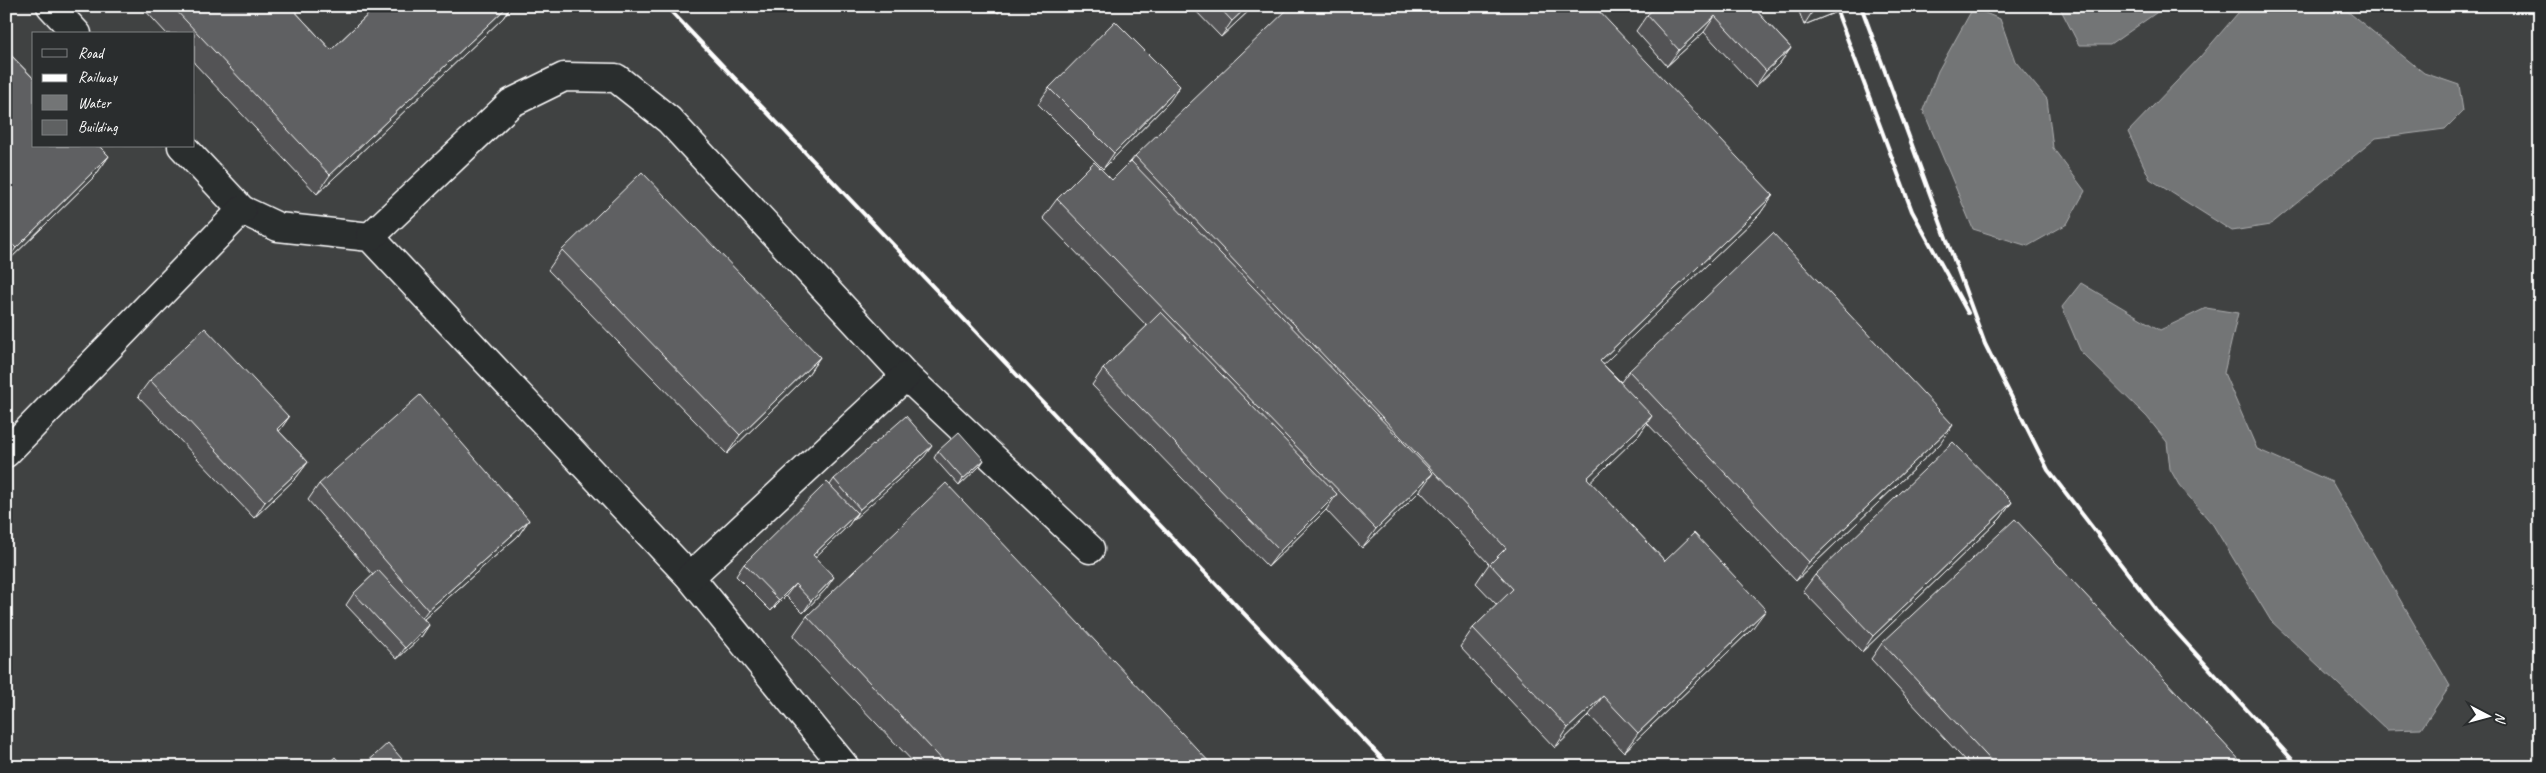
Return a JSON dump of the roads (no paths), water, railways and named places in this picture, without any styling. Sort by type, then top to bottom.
[{"type":"street","points":[[51,6],[75,32]]},
{"type":"street","points":[[370,237],[511,103],[564,77],[616,78],[669,120],[906,376],[1090,549]]},
{"type":"street","points":[[184,148],[242,210],[278,227],[370,237],[690,577],[846,767]]},
{"type":"street","points":[[6,453],[242,210]]},
{"type":"street","points":[[690,577],[906,376]]},
{"type":"water","points":[[2059,6],[2166,6],[2110,45],[2079,45]]},
{"type":"water","points":[[2244,6],[2341,6],[2424,73],[2459,85],[2463,111],[2445,129],[2376,138],[2270,225],[2232,231],[2150,179],[2128,132],[2200,57]]},
{"type":"water","points":[[1973,8],[2000,19],[2015,61],[2047,99],[2053,148],[2085,191],[2067,224],[2028,246],[1973,229],[1923,110],[1938,71]]},
{"type":"water","points":[[2081,283],[2160,330],[2206,308],[2238,313],[2224,373],[2257,449],[2332,482],[2450,686],[2421,729],[2387,730],[2271,621],[2213,525],[2179,485],[2170,469],[2167,442],[2147,417],[2081,352],[2062,307]]},
{"type":"railway","points":[[666,6],[1390,767]]},
{"type":"railway","points":[[1835,6],[1912,211],[1968,313]]},
{"type":"railway","points":[[1861,6],[1985,344],[2048,470],[2157,611],[2299,767]]}]
